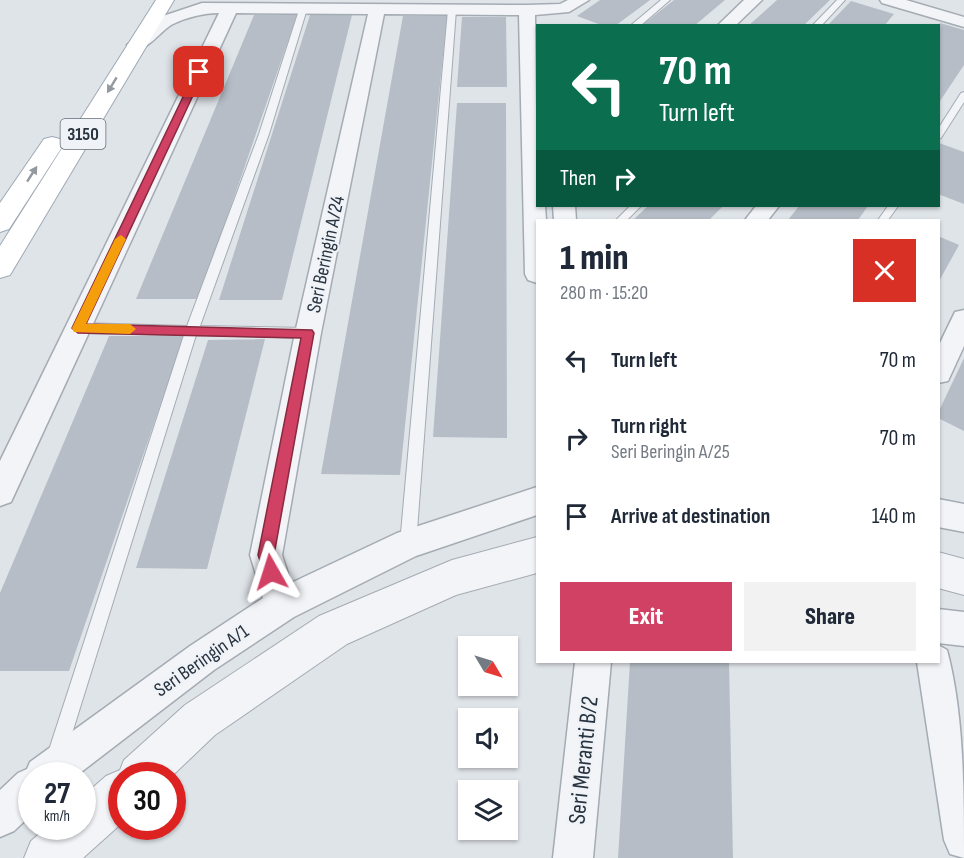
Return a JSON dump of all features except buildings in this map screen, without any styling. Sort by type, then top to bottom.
[{"type":"main road","name":"3150","points":[[0,223],[144,0]]},
{"type":"main road","name":"3150","points":[[0,268],[165,0]]},
{"type":"street","points":[[184,0],[202,8]]},
{"type":"street","points":[[136,45],[166,21],[202,8],[452,10],[526,5],[563,9],[581,0]]},
{"type":"street","points":[[727,24],[754,0]]},
{"type":"street","points":[[888,0],[964,22]]},
{"type":"street","points":[[526,5],[534,105],[536,219]]},
{"type":"street","points":[[0,492],[230,9]]},
{"type":"street","name":"Seri Beringin A/24","points":[[282,605],[266,555],[308,333],[377,9]]},
{"type":"street","points":[[920,24],[929,12]]},
{"type":"street","points":[[757,219],[767,207]]},
{"type":"street","points":[[940,369],[964,319]]},
{"type":"street","name":"Seri Beringin A/1","points":[[62,762],[202,657],[282,605],[408,544],[536,501]]},
{"type":"street","points":[[940,513],[964,518]]},
{"type":"street","points":[[155,762],[200,720],[333,630],[452,578],[536,555]]},
{"type":"street","points":[[940,571],[964,577]]},
{"type":"street","points":[[940,626],[964,629]]},
{"type":"street","name":"Seri Meranti B/2","points":[[573,858],[593,663]]},
{"type":"street","points":[[935,663],[964,840]]},
{"type":"street","name":"Seri Beringin A/1","points":[[0,817],[18,800]]},
{"type":"street","points":[[48,858],[108,804]]},
{"type":"lane","points":[[636,24],[666,0]]},
{"type":"lane","points":[[818,24],[842,0]]},
{"type":"lane","points":[[48,762],[192,330],[264,134],[303,9]]},
{"type":"lane","points":[[408,544],[452,10]]},
{"type":"lane","points":[[940,133],[964,95]]},
{"type":"lane","points":[[622,219],[635,207]]},
{"type":"lane","points":[[78,328],[308,333]]},
{"type":"slow traffic","points":[[121,239],[78,328],[130,329]]},
{"type":"route","points":[[199,72],[78,328],[308,333],[266,555],[271,572]]}]
